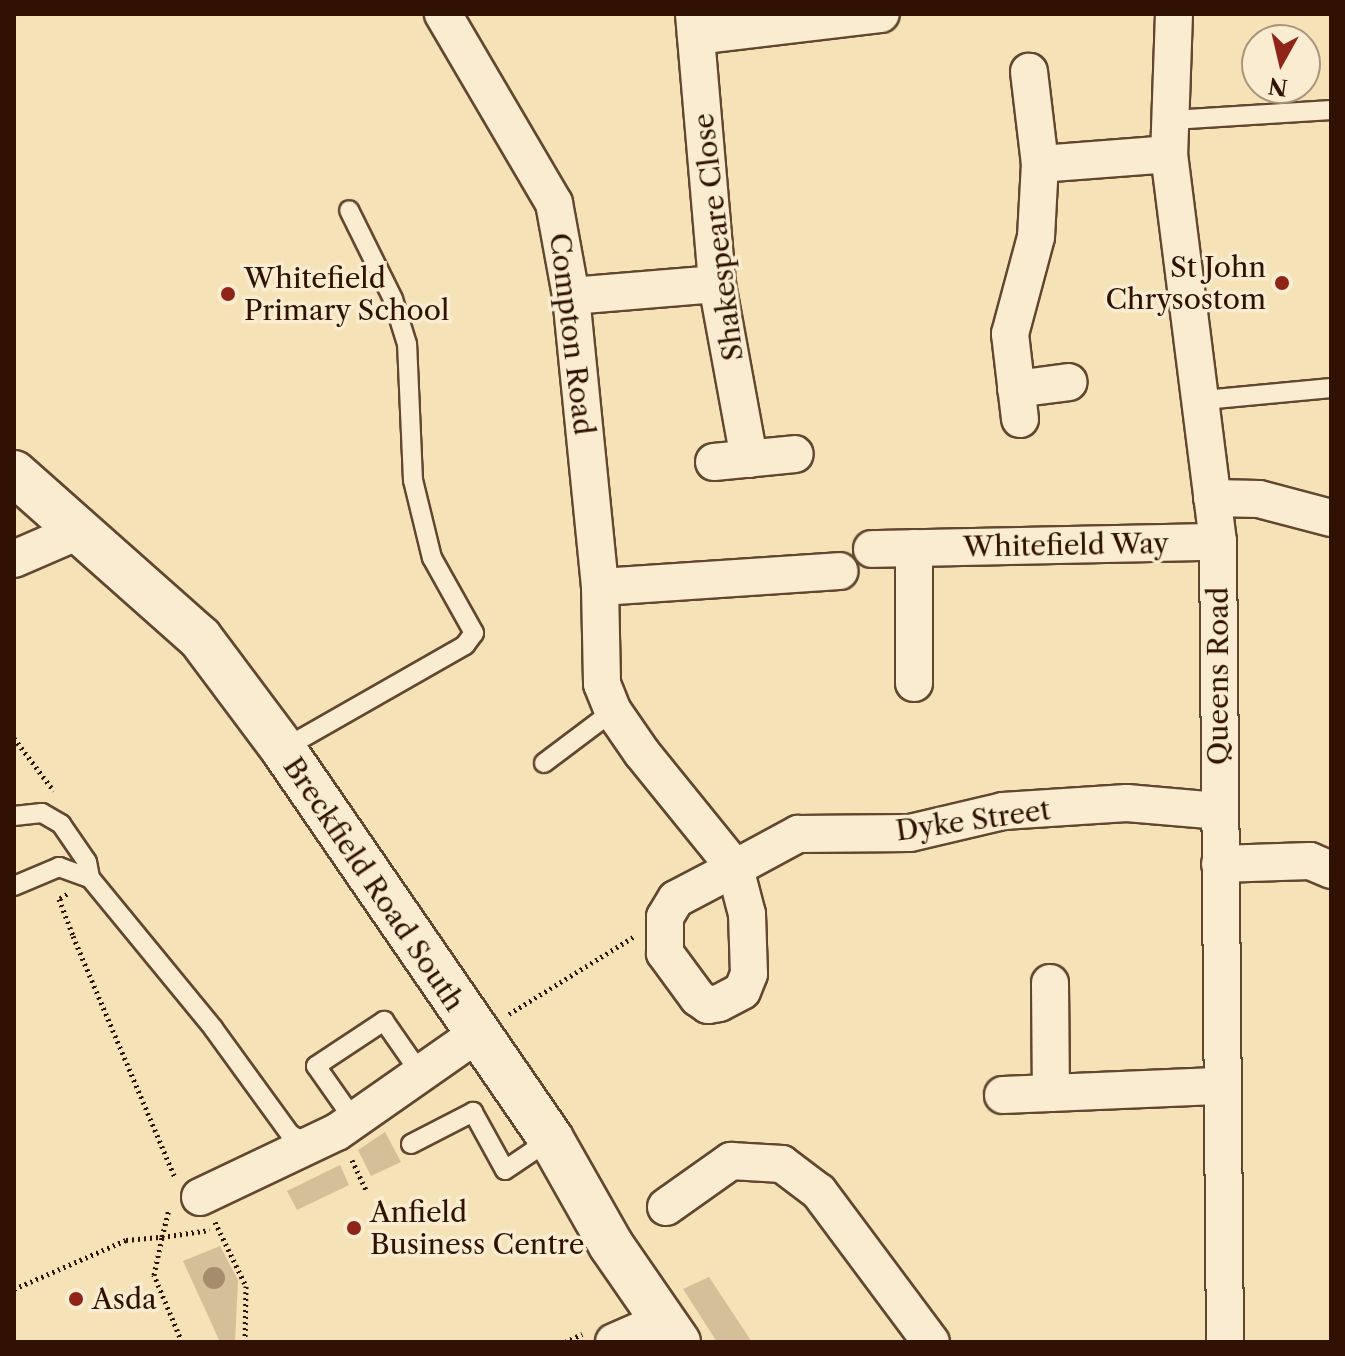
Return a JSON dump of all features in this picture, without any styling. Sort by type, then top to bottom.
[{"type":"street","name":"Compton Road","points":[[443,14],[554,203],[571,296],[600,587],[602,684],[613,711]]},
{"type":"street","points":[[695,25],[881,14]]},
{"type":"street","name":"Queens Road","points":[[1174,14],[1171,137],[1204,400],[1218,542],[1225,1342]]},
{"type":"street","name":"Shakespeare Close","points":[[695,25],[717,284],[749,459]]},
{"type":"street","points":[[1029,72],[1040,164],[1036,237],[1010,334],[1018,404],[1069,382]]},
{"type":"street","points":[[1040,164],[1171,137]]},
{"type":"street","points":[[571,296],[717,284]]},
{"type":"street","points":[[714,462],[795,454]]},
{"type":"street","name":"Breckfield Road South","points":[[14,473],[200,638],[283,749],[551,1139],[611,1245],[671,1331]]},
{"type":"street","points":[[1212,498],[1259,499],[1331,518]]},
{"type":"street","points":[[14,559],[81,530]]},
{"type":"street","name":"Whitefield Way","points":[[872,549],[1218,542]]},
{"type":"street","points":[[914,548],[914,683]]},
{"type":"street","points":[[600,587],[839,571]]},
{"type":"street","points":[[613,711],[735,868],[747,914],[749,974],[732,1000],[708,1005],[680,979],[646,925]]},
{"type":"street","name":"Dyke Street","points":[[646,925],[676,899],[798,834],[910,833],[1003,811],[1127,803],[1218,811]]},
{"type":"street","points":[[1220,864],[1310,861],[1331,870]]},
{"type":"street","points":[[1050,983],[1051,1093]]},
{"type":"street","points":[[183,1190],[310,1145],[354,1120],[477,1034]]},
{"type":"street","points":[[1003,1095],[1222,1086]]},
{"type":"street","points":[[666,1207],[731,1161],[782,1164],[819,1192],[931,1342]]},
{"type":"street","points":[[614,1342],[671,1331]]},
{"type":"lane","points":[[1171,137],[1331,110]]},
{"type":"lane","points":[[283,749],[465,645],[474,633],[432,558],[413,480],[407,344],[393,299],[349,210]]},
{"type":"lane","points":[[1204,400],[1331,388]]},
{"type":"lane","points":[[544,763],[613,711]]},
{"type":"lane","points":[[17,809],[42,813],[61,824],[87,862],[90,878],[213,1028],[290,1134],[310,1145]]},
{"type":"lane","points":[[14,886],[59,867],[90,878]]},
{"type":"lane","points":[[354,1120],[316,1066],[384,1021],[421,1074]]},
{"type":"lane","points":[[411,1144],[473,1112],[505,1170],[551,1139]]},
{"type":"path","points":[[14,738],[61,801]]},
{"type":"path","points":[[90,878],[59,899],[183,1190],[162,1237],[154,1275],[182,1342]]},
{"type":"path","points":[[477,1034],[646,925]]},
{"type":"path","points":[[14,1289],[126,1240],[162,1237],[217,1226],[246,1286],[245,1342]]},
{"type":"shaded area","points":[[385,1132],[401,1162],[371,1176],[358,1150]]},
{"type":"shaded area","points":[[340,1165],[349,1185],[297,1210],[287,1191]]},
{"type":"shaded area","points":[[220,1246],[238,1280],[235,1342],[220,1342],[183,1261]]},
{"type":"shaded area","points":[[709,1277],[752,1342],[717,1342],[683,1289]]},
{"type":"place","name":"St John Chrysostom","points":[[1282,283]]},
{"type":"place","name":"Whitefield Primary School","points":[[228,294]]},
{"type":"place","name":"Anfield Business Centre","points":[[354,1228]]},
{"type":"place","name":"Asda","points":[[76,1299]]}]
